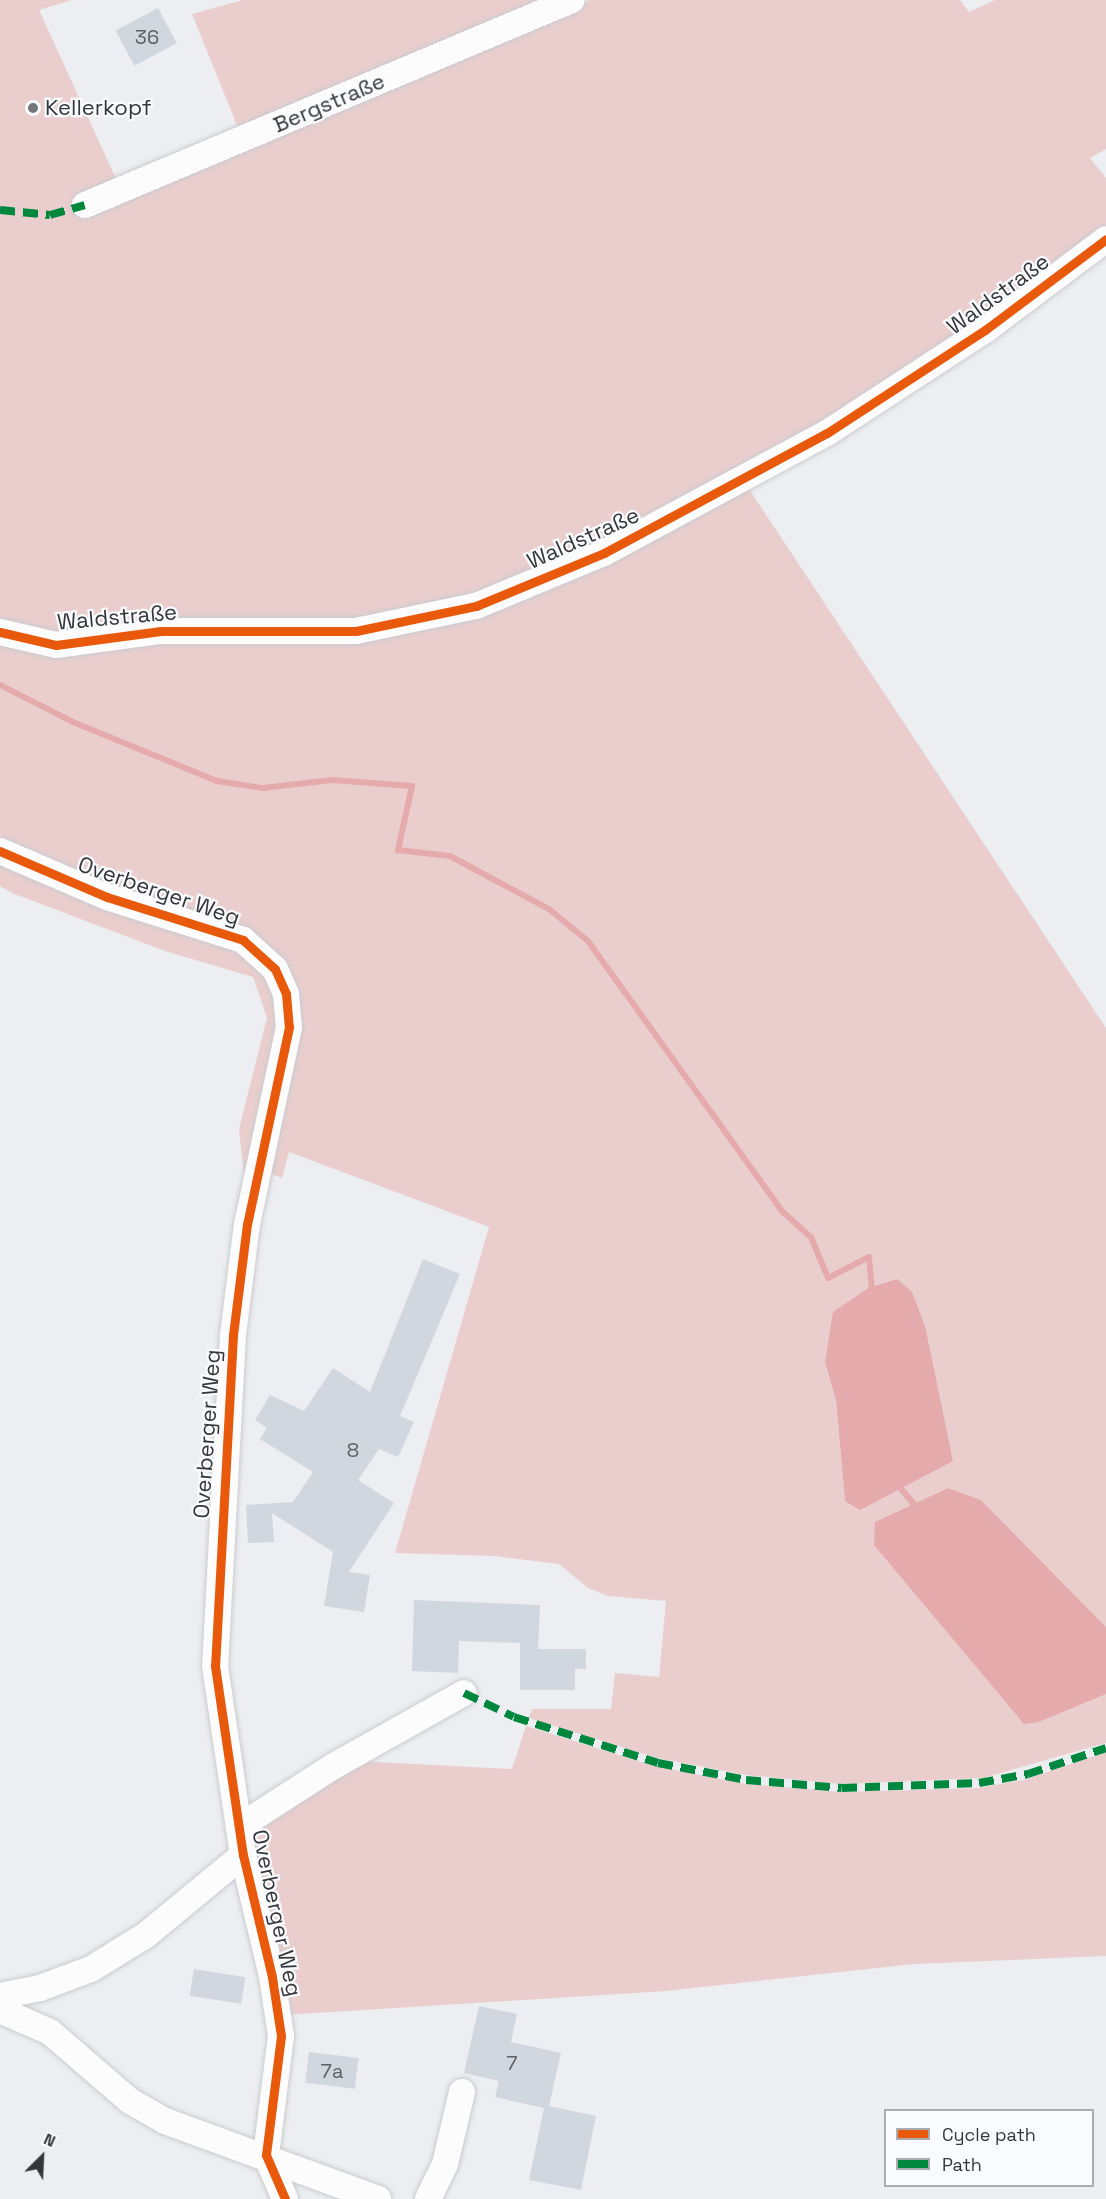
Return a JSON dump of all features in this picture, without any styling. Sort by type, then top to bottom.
[{"type":"street","name":"Bergstraße","points":[[86,205],[572,0]]},
{"type":"street","name":"Waldstraße","points":[[0,632],[56,645],[161,631],[356,631],[476,606],[604,553],[826,433],[986,330],[1106,239]]},
{"type":"street","name":"Overberger Weg","points":[[0,851],[107,897],[243,940],[262,954],[275,969],[285,994],[289,1027],[247,1224],[224,1448],[215,1666],[238,1827],[272,1977],[281,2036],[266,2155]]},
{"type":"street","points":[[238,1827],[332,1767],[464,1693]]},
{"type":"street","name":"Overberger Weg","points":[[0,1996],[40,1988],[91,1969],[146,1935],[243,1855]]},
{"type":"street","points":[[0,2010],[50,2032],[130,2101],[165,2121],[266,2155],[378,2199]]},
{"type":"street","points":[[428,2199],[445,2164],[462,2092]]},
{"type":"street","points":[[266,2155],[285,2199]]},
{"type":"shaded area","points":[[0,0],[72,0],[39,10],[118,183],[590,0],[960,0],[969,12],[995,0],[1106,0],[1106,149],[1090,158],[1106,178],[1106,231],[859,400],[709,494],[474,602],[356,627],[56,641],[0,630]]},
{"type":"shaded area","points":[[243,0],[552,0],[239,130],[192,14]]},
{"type":"shaded area","points":[[747,486],[1106,1028],[1106,1627],[981,1500],[948,1488],[875,1522],[1039,1722],[1106,1694],[1106,1743],[983,1778],[842,1784],[746,1775],[657,1758],[529,1718],[532,1709],[611,1709],[615,1673],[659,1677],[666,1601],[608,1596],[588,1588],[559,1564],[495,1556],[395,1553],[489,1227],[289,1152],[282,1178],[262,1170],[292,1027],[278,965],[0,848],[0,635],[58,647],[479,609]],"holes":[[[896,1279],[912,1292],[953,1461],[845,1501],[836,1401],[825,1362],[869,1287]]]},
{"type":"shaded area","points":[[0,857],[240,944],[271,972],[283,1027],[253,1166],[244,1176],[239,1129],[267,1018],[253,977],[165,951],[12,893],[0,886]]},
{"type":"shaded area","points":[[897,1279],[912,1292],[925,1326],[953,1461],[860,1510],[845,1501],[836,1401],[825,1362],[833,1312],[870,1287]]},
{"type":"shaded area","points":[[948,1488],[981,1500],[1106,1627],[1106,1694],[1039,1722],[1024,1724],[874,1545],[875,1522]]},
{"type":"shaded area","points":[[526,1726],[654,1766],[746,1784],[841,1792],[977,1788],[1024,1780],[1106,1752],[1106,1956],[914,1964],[666,1991],[284,2015],[246,1832],[358,1761],[512,1769]]},
{"type":"building","points":[[158,8],[177,43],[134,66],[116,31]]},
{"type":"building","points":[[423,1259],[460,1274],[400,1416],[414,1422],[398,1457],[379,1449],[358,1480],[394,1503],[349,1572],[370,1575],[364,1612],[324,1606],[333,1552],[272,1513],[274,1542],[248,1543],[246,1505],[293,1502],[313,1472],[260,1439],[267,1428],[255,1420],[270,1395],[304,1411],[333,1368],[370,1392]]},
{"type":"building","points":[[414,1600],[540,1605],[538,1649],[586,1649],[586,1669],[575,1669],[575,1690],[520,1690],[520,1643],[459,1641],[458,1673],[412,1671]]},
{"type":"building","points":[[194,1969],[245,1977],[241,2004],[190,1996]]},
{"type":"building","points":[[479,2006],[517,2014],[511,2042],[561,2053],[549,2106],[596,2116],[581,2190],[529,2180],[544,2108],[495,2097],[499,2081],[464,2073]]},
{"type":"building","points":[[309,2052],[359,2058],[355,2089],[305,2083]]},
{"type":"waterway","points":[[0,685],[73,722],[217,781],[263,788],[332,780],[412,786],[398,850],[450,856],[549,909],[588,941],[783,1212],[811,1237],[828,1278],[869,1257],[872,1294]]},
{"type":"waterway","points":[[897,1484],[918,1509]]},
{"type":"marked path","points":[[0,210],[50,215],[85,205]]},
{"type":"marked path","points":[[464,1693],[514,1717],[658,1763],[746,1780],[842,1788],[979,1783],[1028,1774],[1106,1748]]},
{"type":"cycle path","points":[[0,632],[56,645],[161,631],[356,631],[476,606],[604,553],[827,433],[985,330],[1106,239]]},
{"type":"cycle path","points":[[0,851],[107,897],[243,940],[275,969],[286,994],[289,1027],[247,1224],[233,1335],[215,1666],[243,1855],[272,1977],[281,2036],[266,2155],[285,2199]]},
{"type":"place","name":"Kellerkopf","points":[[33,108]]}]
